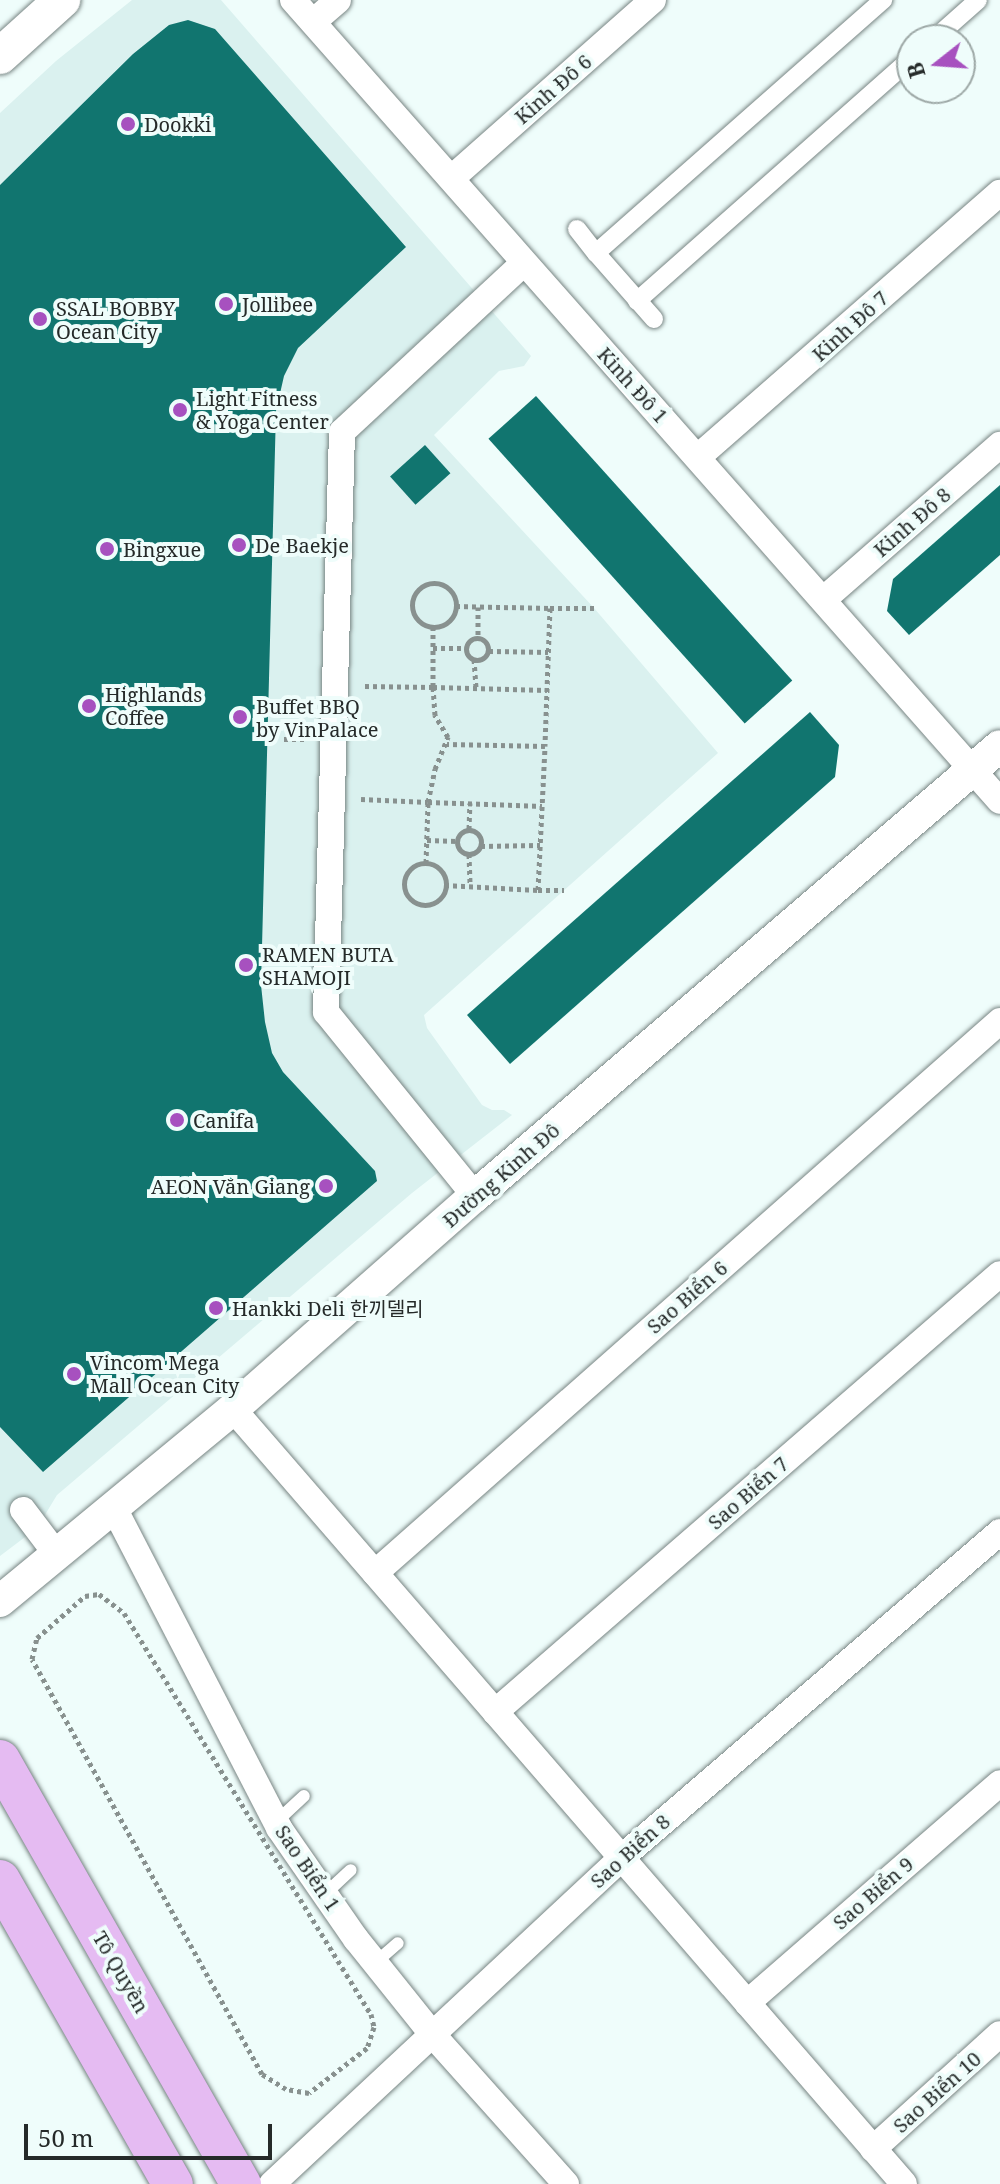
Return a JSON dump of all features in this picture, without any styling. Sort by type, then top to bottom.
[{"type":"main road","points":[[0,56],[62,0]]},
{"type":"main road","name":"Tô Quyền","points":[[0,1760],[241,2184]]},
{"type":"main road","points":[[0,1880],[173,2184]]},
{"type":"street","name":"Kinh Đô 1","points":[[293,0],[453,177],[524,263],[1000,801]]},
{"type":"street","points":[[313,22],[338,0]]},
{"type":"street","name":"Kinh Đô 6","points":[[453,177],[653,0]]},
{"type":"street","points":[[596,253],[883,0]]},
{"type":"street","points":[[951,24],[978,0]]},
{"type":"street","points":[[637,301],[896,72]]},
{"type":"street","name":"Kinh Đô 7","points":[[698,457],[1000,193]]},
{"type":"street","points":[[577,229],[654,319]]},
{"type":"street","points":[[475,1196],[326,1012],[342,432],[524,263]]},
{"type":"street","name":"Kinh Đô 8","points":[[824,599],[1000,445]]},
{"type":"street","name":"Đường Kinh Đô","points":[[0,1601],[233,1409],[475,1196],[1000,746]]},
{"type":"street","name":"Sao Biển 6","points":[[375,1573],[1000,1021]]},
{"type":"street","name":"Sao Biển 7","points":[[495,1712],[1000,1274]]},
{"type":"street","points":[[233,1409],[904,2184]]},
{"type":"street","name":"Sao Biển 1","points":[[114,1508],[276,1822],[375,1963],[432,2034],[566,2184]]},
{"type":"street","points":[[23,1510],[57,1555]]},
{"type":"street","name":"Sao Biển 8","points":[[272,2184],[621,1858],[1000,1532]]},
{"type":"street","name":"Sao Biển 9","points":[[747,2003],[1000,1783]]},
{"type":"street","name":"Sao Biển 10","points":[[873,2149],[1000,2034]]},
{"type":"lane","points":[[276,1822],[304,1796]]},
{"type":"lane","points":[[325,1894],[351,1870]]},
{"type":"lane","points":[[375,1963],[398,1943]]},
{"type":"path","points":[[432,583],[446,587],[456,606],[446,623],[433,627],[420,622],[412,609],[419,589],[432,583]]},
{"type":"path","points":[[456,606],[594,608]]},
{"type":"path","points":[[478,607],[478,637]]},
{"type":"path","points":[[538,890],[550,608]]},
{"type":"path","points":[[426,863],[428,802],[435,769],[448,737],[435,715],[433,627]]},
{"type":"path","points":[[466,648],[469,641],[478,637]]},
{"type":"path","points":[[478,637],[485,641],[489,651]]},
{"type":"path","points":[[433,648],[466,648]]},
{"type":"path","points":[[466,648],[474,659],[476,688]]},
{"type":"path","points":[[489,651],[548,652]]},
{"type":"path","points":[[474,659],[485,657],[489,651]]},
{"type":"path","points":[[335,686],[547,690]]},
{"type":"path","points":[[447,744],[545,746]]},
{"type":"path","points":[[333,798],[542,806]]},
{"type":"path","points":[[469,829],[470,803]]},
{"type":"path","points":[[457,841],[469,829]]},
{"type":"path","points":[[469,829],[480,835],[481,846]]},
{"type":"path","points":[[427,840],[457,841]]},
{"type":"path","points":[[457,841],[461,852],[469,854],[481,846],[540,845]]},
{"type":"path","points":[[469,854],[470,886]]},
{"type":"path","points":[[426,863],[439,867],[445,885],[434,903],[420,905],[408,897],[404,884],[408,871],[426,863]]},
{"type":"path","points":[[445,885],[564,890]]},
{"type":"path","points":[[85,1596],[108,1598],[124,1613],[371,2014],[374,2027],[367,2048],[309,2093],[286,2089],[262,2074],[32,1659],[37,1638],[85,1596]]},
{"type":"shaded area","points":[[132,0],[221,0],[531,356],[524,366],[499,371],[434,435],[594,608],[718,753],[424,1015],[427,1028],[482,1105],[512,1115],[412,1193],[57,1495],[37,1528],[0,1556],[0,113],[56,61]]},
{"type":"building","points":[[188,20],[215,29],[406,247],[298,348],[284,376],[276,411],[261,985],[265,1022],[272,1053],[283,1072],[375,1171],[377,1181],[43,1472],[0,1427],[0,185],[133,54],[169,25]]},
{"type":"building","points":[[536,396],[792,681],[745,723],[488,439]]},
{"type":"building","points":[[425,445],[450,473],[415,505],[390,476]]},
{"type":"building","points":[[1000,485],[1000,555],[909,635],[887,611],[893,579]]},
{"type":"building","points":[[810,712],[839,745],[835,777],[510,1064],[467,1015]]},
{"type":"place","name":"Dookki","points":[[128,124]]},
{"type":"place","name":"Jollibee","points":[[226,304]]},
{"type":"place","name":"SSAL BOBBY Ocean City","points":[[40,319]]},
{"type":"place","name":"Light Fitness & Yoga Center","points":[[180,410]]},
{"type":"place","name":"De Baekje","points":[[239,545]]},
{"type":"place","name":"Bingxue","points":[[107,549]]},
{"type":"place","name":"Highlands Coffee","points":[[89,706]]},
{"type":"place","name":"Buffet BBQ by VinPalace","points":[[240,717]]},
{"type":"place","name":"RAMEN BUTA SHAMOJI","points":[[246,965]]},
{"type":"place","name":"Canifa","points":[[177,1120]]},
{"type":"place","name":"AEON Văn Giang","points":[[326,1186]]},
{"type":"place","name":"Hankki Deli 한끼델리","points":[[216,1308]]},
{"type":"place","name":"Vincom Mega Mall Ocean City","points":[[74,1374]]}]
